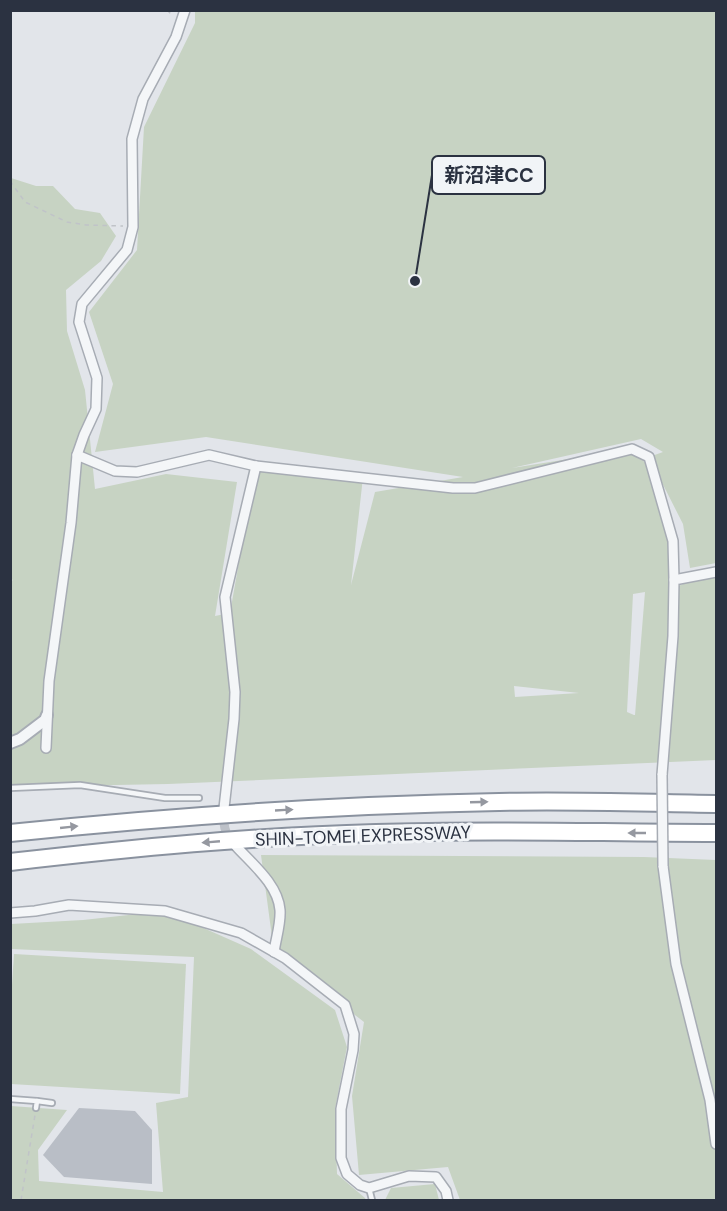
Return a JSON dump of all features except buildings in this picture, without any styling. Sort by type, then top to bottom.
[{"type":"highway","name":"SHIN-TOMEI EXPRESSWAY","points":[[10,833],[135,820],[373,805],[502,802],[717,804]]},
{"type":"highway","name":"SHIN-TOMEI EXPRESSWAY","points":[[10,862],[259,838],[377,833],[717,833]]},
{"type":"street","points":[[46,748],[49,681],[71,523],[77,455],[96,410],[96,378],[79,322],[82,304],[127,250],[134,227],[132,139],[143,99],[176,37],[185,10]]},
{"type":"street","points":[[77,455],[115,471],[137,472],[209,455],[256,466],[453,488],[475,488],[632,449],[649,457],[673,541],[673,636],[662,775],[663,866],[676,964],[710,1100],[717,1144]]},
{"type":"street","points":[[224,808],[235,692],[225,597],[256,466]]},
{"type":"street","points":[[674,580],[717,572]]},
{"type":"street","points":[[10,743],[20,739],[45,720],[47,715]]},
{"type":"street","points":[[235,845],[254,864],[278,897],[280,912],[274,952]]},
{"type":"street","points":[[10,913],[69,905],[165,911],[241,933],[274,952],[345,1005],[354,1034],[341,1109],[341,1158],[347,1174],[360,1185],[369,1188],[409,1176],[436,1177],[446,1191],[448,1200]]},
{"type":"lane","points":[[10,788],[80,785],[165,798],[199,798]]},
{"type":"lane","points":[[10,1099],[51,1103]]},
{"type":"lane","points":[[36,1108],[37,1101]]},
{"type":"lane","points":[[369,1188],[372,1200]]},
{"type":"path","points":[[10,181],[25,202],[66,222],[134,227]]},
{"type":"path","points":[[21,1200],[36,1108]]},
{"type":"green space","points":[[195,11],[716,11],[716,563],[690,568],[683,524],[649,457],[663,452],[641,439],[512,468],[632,449],[653,471],[673,541],[671,589],[688,582],[716,577],[716,760],[168,784],[11,787],[10,585],[13,579],[11,581],[11,178],[36,186],[53,186],[75,209],[100,213],[116,236],[101,261],[66,290],[67,331],[85,390],[95,489],[166,474],[237,482],[215,616],[230,613],[256,466],[363,477],[351,585],[375,492],[463,477],[206,437],[95,452],[113,384],[89,312],[137,250],[144,127],[195,23]],"holes":[[[645,592],[635,715],[634,715],[627,712],[633,594]],[[514,686],[579,693],[515,697]]]},
{"type":"green space","points":[[261,855],[644,857],[716,860],[716,1200],[460,1200],[448,1167],[359,1175],[352,1096],[364,1022],[274,952]]},
{"type":"green space","points":[[165,911],[251,949],[335,1010],[347,1047],[335,1109],[337,1174],[366,1200],[11,1200],[11,1106],[67,1110],[38,1150],[39,1181],[163,1192],[156,1103],[188,1097],[194,957],[11,949],[11,924],[83,920]]},
{"type":"green space","points":[[14,954],[186,964],[180,1094],[11,1084],[10,1015]]},
{"type":"green space","points":[[435,1184],[439,1200],[385,1200],[391,1188]]},
{"type":"tunnel","points":[[224,810],[225,827],[232,842]]},
{"type":"place","name":"新沼津CC","points":[[415,281]]}]
